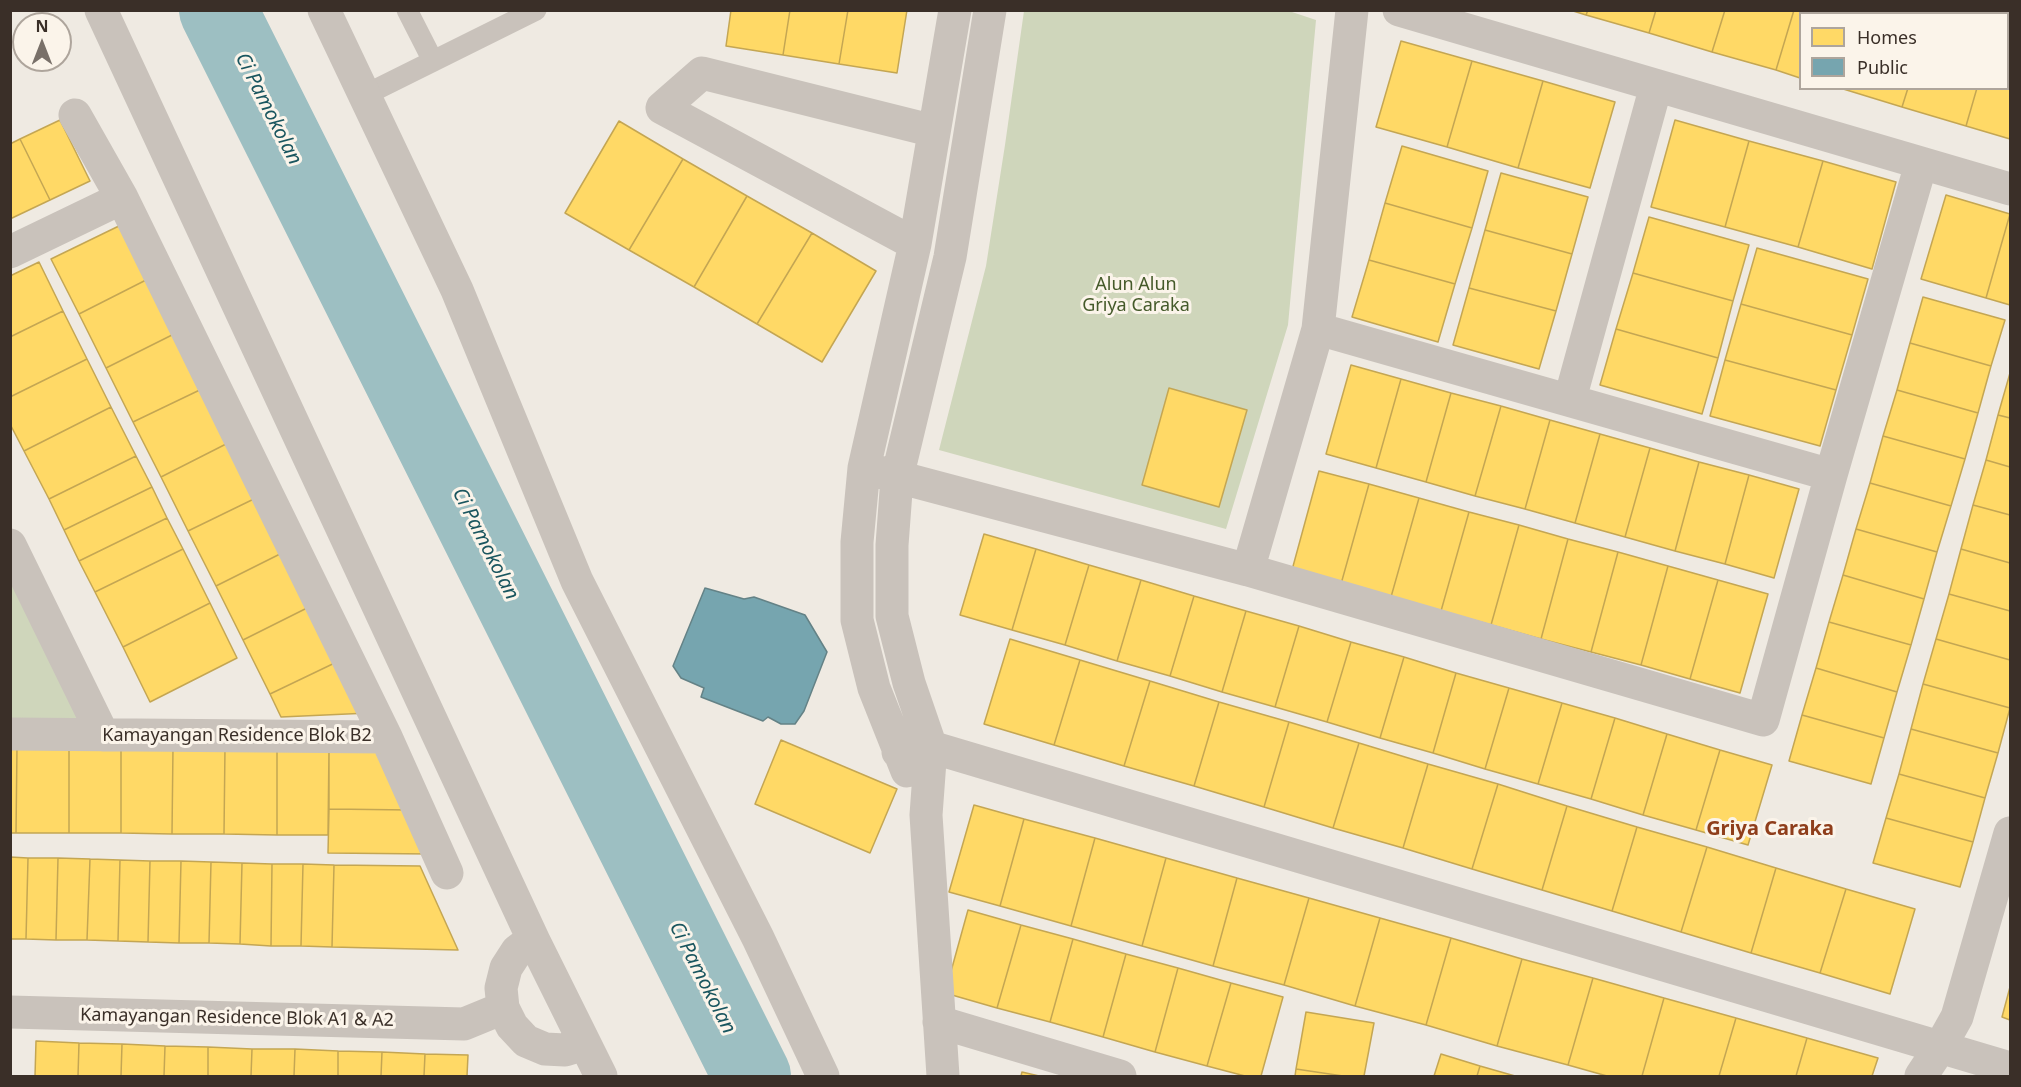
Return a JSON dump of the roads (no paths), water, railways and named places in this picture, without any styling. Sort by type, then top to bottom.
[{"type":"street","points":[[101,10],[533,939],[601,1077]]},
{"type":"street","points":[[324,10],[457,290],[577,581],[758,938],[823,1077]]},
{"type":"street","points":[[926,815],[898,752],[874,688],[857,620],[858,542],[864,468],[915,244],[955,10]]},
{"type":"street","points":[[943,1077],[926,815],[931,747],[909,683],[892,616],[892,545],[897,477],[950,257],[990,10]]},
{"type":"street","points":[[1248,570],[1318,329],[1352,10]]},
{"type":"street","points":[[1399,10],[2010,189]]},
{"type":"street","points":[[915,244],[662,108],[702,73],[934,131]]},
{"type":"street","points":[[1570,399],[1656,86]]},
{"type":"street","points":[[75,115],[122,198],[386,736]]},
{"type":"street","points":[[864,468],[1248,570],[1763,720],[1921,164]]},
{"type":"street","points":[[10,252],[122,198]]},
{"type":"street","points":[[1318,329],[1831,475]]},
{"type":"street","points":[[10,544],[103,735]]},
{"type":"street","name":"Kamayangan Residence Blok B2","points":[[10,734],[386,736],[447,873]]},
{"type":"street","points":[[898,752],[931,747],[1939,1049],[2010,1068]]},
{"type":"street","points":[[1921,1077],[1957,1017],[2010,833]]},
{"type":"street","points":[[533,939],[517,951],[506,968],[501,988],[503,1008],[512,1026],[526,1041],[545,1049],[565,1050],[585,1044]]},
{"type":"street","name":"Kamayangan Residence Blok A1 & A2","points":[[10,1012],[464,1024],[503,1008]]},
{"type":"street","points":[[939,1023],[1120,1077]]},
{"type":"lane","points":[[407,10],[433,61]]},
{"type":"lane","points":[[365,95],[536,10]]},
{"type":"waterway","name":"Ci Pamokolan","points":[[218,10],[752,1076]]},
{"type":"district","name":"Griya Caraka","points":[[1770,829]]},
{"type":"park label","name":"Alun Alun Griya Caraka","points":[[1136,295]]}]
